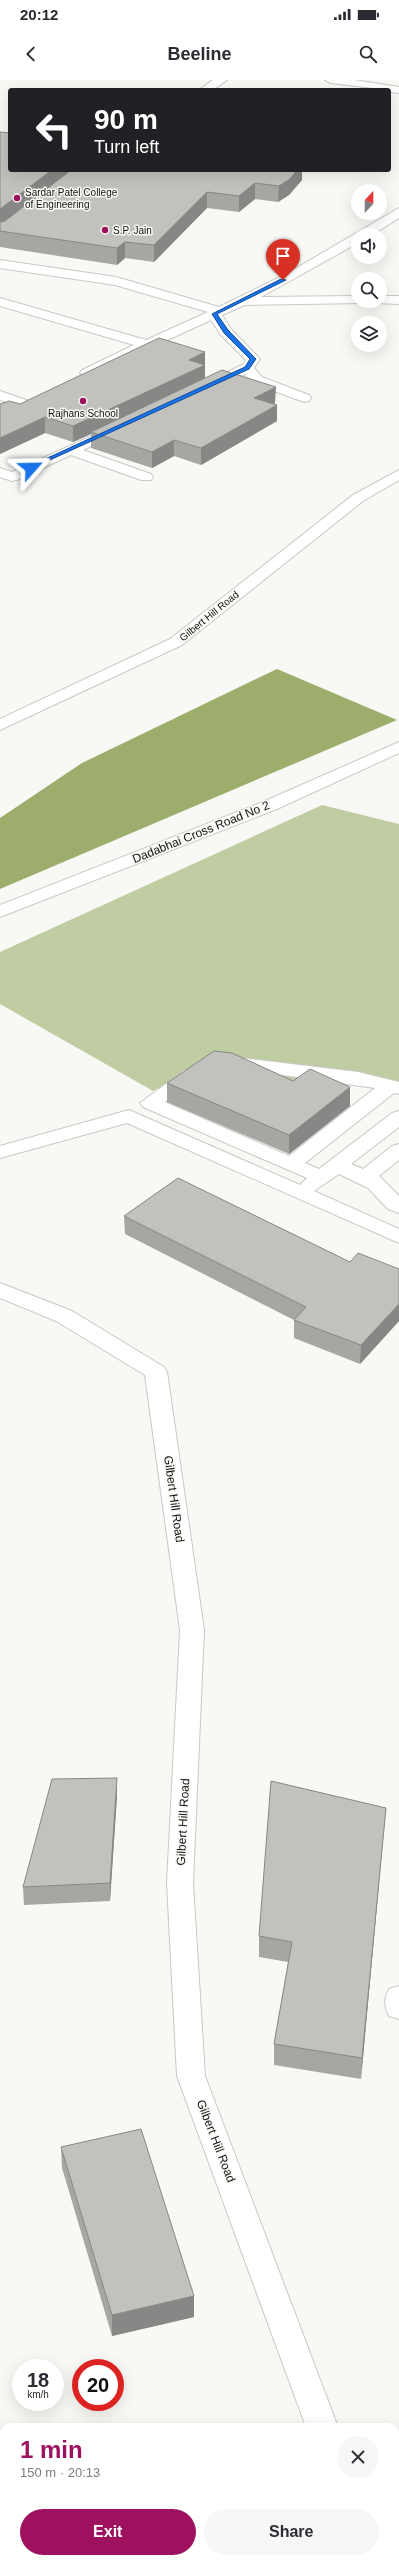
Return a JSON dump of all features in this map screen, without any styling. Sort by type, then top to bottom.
[{"type":"street","points":[[208,88],[221,80]]},
{"type":"street","points":[[331,80],[385,88]]},
{"type":"street","points":[[374,228],[399,212]]},
{"type":"street","points":[[74,379],[145,344],[217,313],[325,260],[351,243]]},
{"type":"street","points":[[0,264],[116,281],[217,313],[226,332],[253,359],[247,368],[190,394]]},
{"type":"street","points":[[240,301],[351,300]]},
{"type":"street","points":[[387,300],[399,300]]},
{"type":"street","points":[[0,302],[145,344]]},
{"type":"street","points":[[247,368],[257,380],[304,398]]},
{"type":"street","points":[[0,395],[24,404]]},
{"type":"street","points":[[6,413],[38,397]]},
{"type":"street","points":[[0,483],[134,420]]},
{"type":"street","points":[[70,450],[146,476]]},
{"type":"street","points":[[0,472],[12,477],[17,474]]},
{"type":"street","name":"Gilbert Hill Road","points":[[0,725],[176,642],[358,498],[399,474]]},
{"type":"street","name":"Dadabhai Cross Road No 2","points":[[0,911],[271,804],[399,747]]},
{"type":"street","points":[[394,1087],[358,1078],[212,1063],[150,1103],[291,1164],[328,1172],[365,1177],[380,1186],[394,1204],[399,1207]]},
{"type":"street","points":[[291,1164],[394,1087]]},
{"type":"street","points":[[0,1152],[129,1116],[399,1237]]},
{"type":"street","points":[[301,1193],[352,1153],[391,1130],[399,1117]]},
{"type":"street","points":[[322,1140],[352,1153]]},
{"type":"street","points":[[365,1177],[399,1150]]},
{"type":"street","name":"Gilbert Hill Road","points":[[0,1290],[64,1316],[156,1372],[192,1630],[180,1883],[192,2076],[321,2423]]},
{"type":"street","points":[[399,1997],[399,2008]]},
{"type":"shaded area","points":[[277,669],[397,720],[0,889],[0,818],[82,763]]},
{"type":"shaded area","points":[[322,805],[399,824],[399,1085],[182,1076],[153,1091],[0,1004],[0,952]]},
{"type":"building","points":[[0,132],[8,133],[8,172],[49,172],[0,209]]},
{"type":"building","name":"S.P. Jain","points":[[68,172],[295,172],[290,179],[279,186],[255,183],[239,196],[207,192],[154,245],[125,242],[117,248],[0,231],[0,222],[5,221]]},
{"type":"building","points":[[159,338],[205,352],[189,360],[205,365],[73,426],[45,417],[0,438],[0,404],[9,401],[20,404]]},
{"type":"building","points":[[222,370],[276,387],[254,398],[277,405],[201,448],[174,440],[152,452],[91,432]]},
{"type":"building","points":[[214,1051],[232,1053],[293,1081],[310,1069],[350,1087],[289,1135],[167,1083]]},
{"type":"building","points":[[178,1178],[350,1262],[358,1253],[399,1269],[399,1304],[361,1345],[294,1320],[306,1307],[124,1216]]},
{"type":"building","points":[[117,1778],[110,1883],[23,1887],[52,1779]]},
{"type":"building","points":[[271,1781],[386,1808],[362,2058],[274,2044],[292,1942],[259,1936]]},
{"type":"building","points":[[141,2129],[194,2296],[112,2315],[61,2147]]},
{"type":"place","name":"Sardar Patel College of Engineering","points":[[17,198]]},
{"type":"place","name":"S.P. Jain","points":[[105,230]]},
{"type":"place","name":"Rajhans School","points":[[83,401]]},
{"type":"route","points":[[31,468],[247,368],[253,359],[226,332],[214,314],[283,280]]}]
